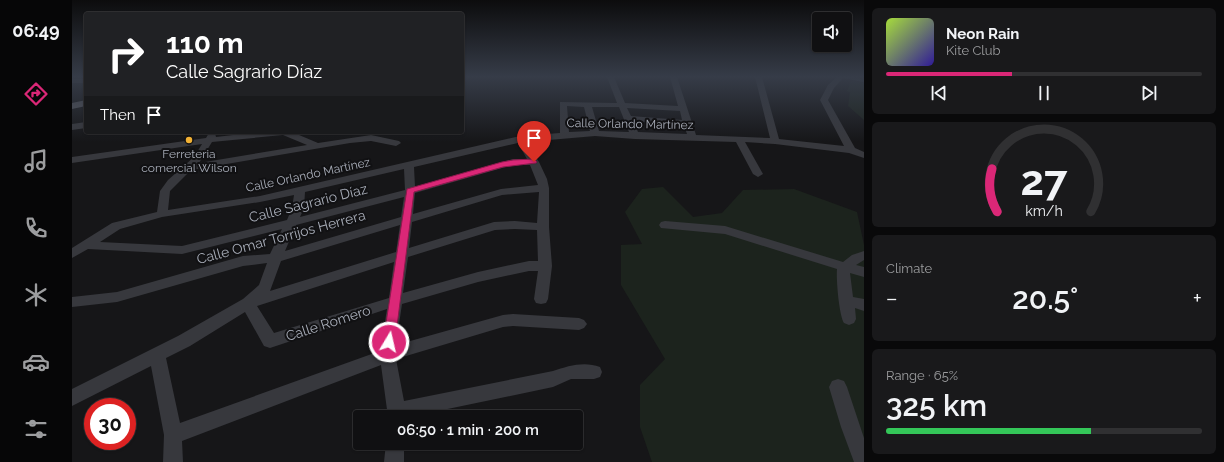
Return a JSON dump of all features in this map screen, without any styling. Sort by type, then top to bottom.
[{"type":"main road","points":[[72,102],[84,99]]},
{"type":"main road","points":[[72,106],[84,103]]},
{"type":"street","points":[[618,99],[635,136]]},
{"type":"street","points":[[679,99],[692,138]]},
{"type":"street","points":[[763,99],[774,141]]},
{"type":"street","points":[[825,99],[824,100],[851,150]]},
{"type":"street","points":[[565,135],[563,104],[621,105],[682,109]]},
{"type":"street","points":[[587,104],[595,134]]},
{"type":"street","points":[[627,118],[687,123]]},
{"type":"street","points":[[72,127],[84,125]]},
{"type":"street","points":[[72,160],[211,136],[248,134]]},
{"type":"street","points":[[289,134],[315,145]]},
{"type":"street","name":"Calle Orlando Martínez","points":[[72,254],[116,226],[127,222],[162,214],[260,199],[409,166],[520,139],[595,134],[739,139],[774,141],[851,150],[864,155]]},
{"type":"street","points":[[188,168],[376,135],[396,143]]},
{"type":"street","points":[[162,214],[165,191],[198,159],[211,136]]},
{"type":"street","points":[[520,139],[534,162],[542,179],[544,188],[543,227],[545,266],[541,299]]},
{"type":"street","points":[[739,139],[758,174]]},
{"type":"street","name":"Calle Sagrario Díaz","points":[[86,245],[182,250],[363,205],[513,162],[534,162]]},
{"type":"street","points":[[396,410],[387,355],[410,191],[409,166]]},
{"type":"street","name":"Calle Omar Torrijos Herrera","points":[[72,302],[117,297],[244,261],[275,258],[501,192],[544,188]]},
{"type":"street","points":[[72,398],[217,323],[248,303],[265,288],[275,258],[298,208],[300,190]]},
{"type":"street","points":[[248,303],[494,226],[515,225],[543,227]]},
{"type":"street","points":[[665,225],[725,230],[744,234],[864,272]]},
{"type":"street","points":[[849,319],[843,270],[856,258],[864,255]]},
{"type":"street","name":"Calle Romero","points":[[248,303],[272,341],[395,301],[478,277],[529,266],[545,266]]},
{"type":"street","points":[[846,300],[864,304]]},
{"type":"street","points":[[174,436],[387,355],[503,321],[513,320],[579,324]]},
{"type":"street","points":[[157,354],[174,436],[172,462]]},
{"type":"street","points":[[415,410],[553,379],[571,372],[594,372]]},
{"type":"street","points":[[838,387],[850,427],[864,462]]},
{"type":"street","points":[[394,462],[395,450]]},
{"type":"shaded area","points":[[849,99],[864,99],[864,120],[848,106]]},
{"type":"shaded area","points":[[663,187],[693,217],[722,213],[743,190],[794,189],[857,212],[864,245],[864,462],[652,462],[640,427],[640,385],[665,359],[621,285],[621,245],[642,244],[625,212],[642,189]]},
{"type":"place","name":"Ferreteria comercial Wilson","points":[[189,140]]},
{"type":"route","points":[[389,342],[410,191],[513,162],[534,162]]}]
